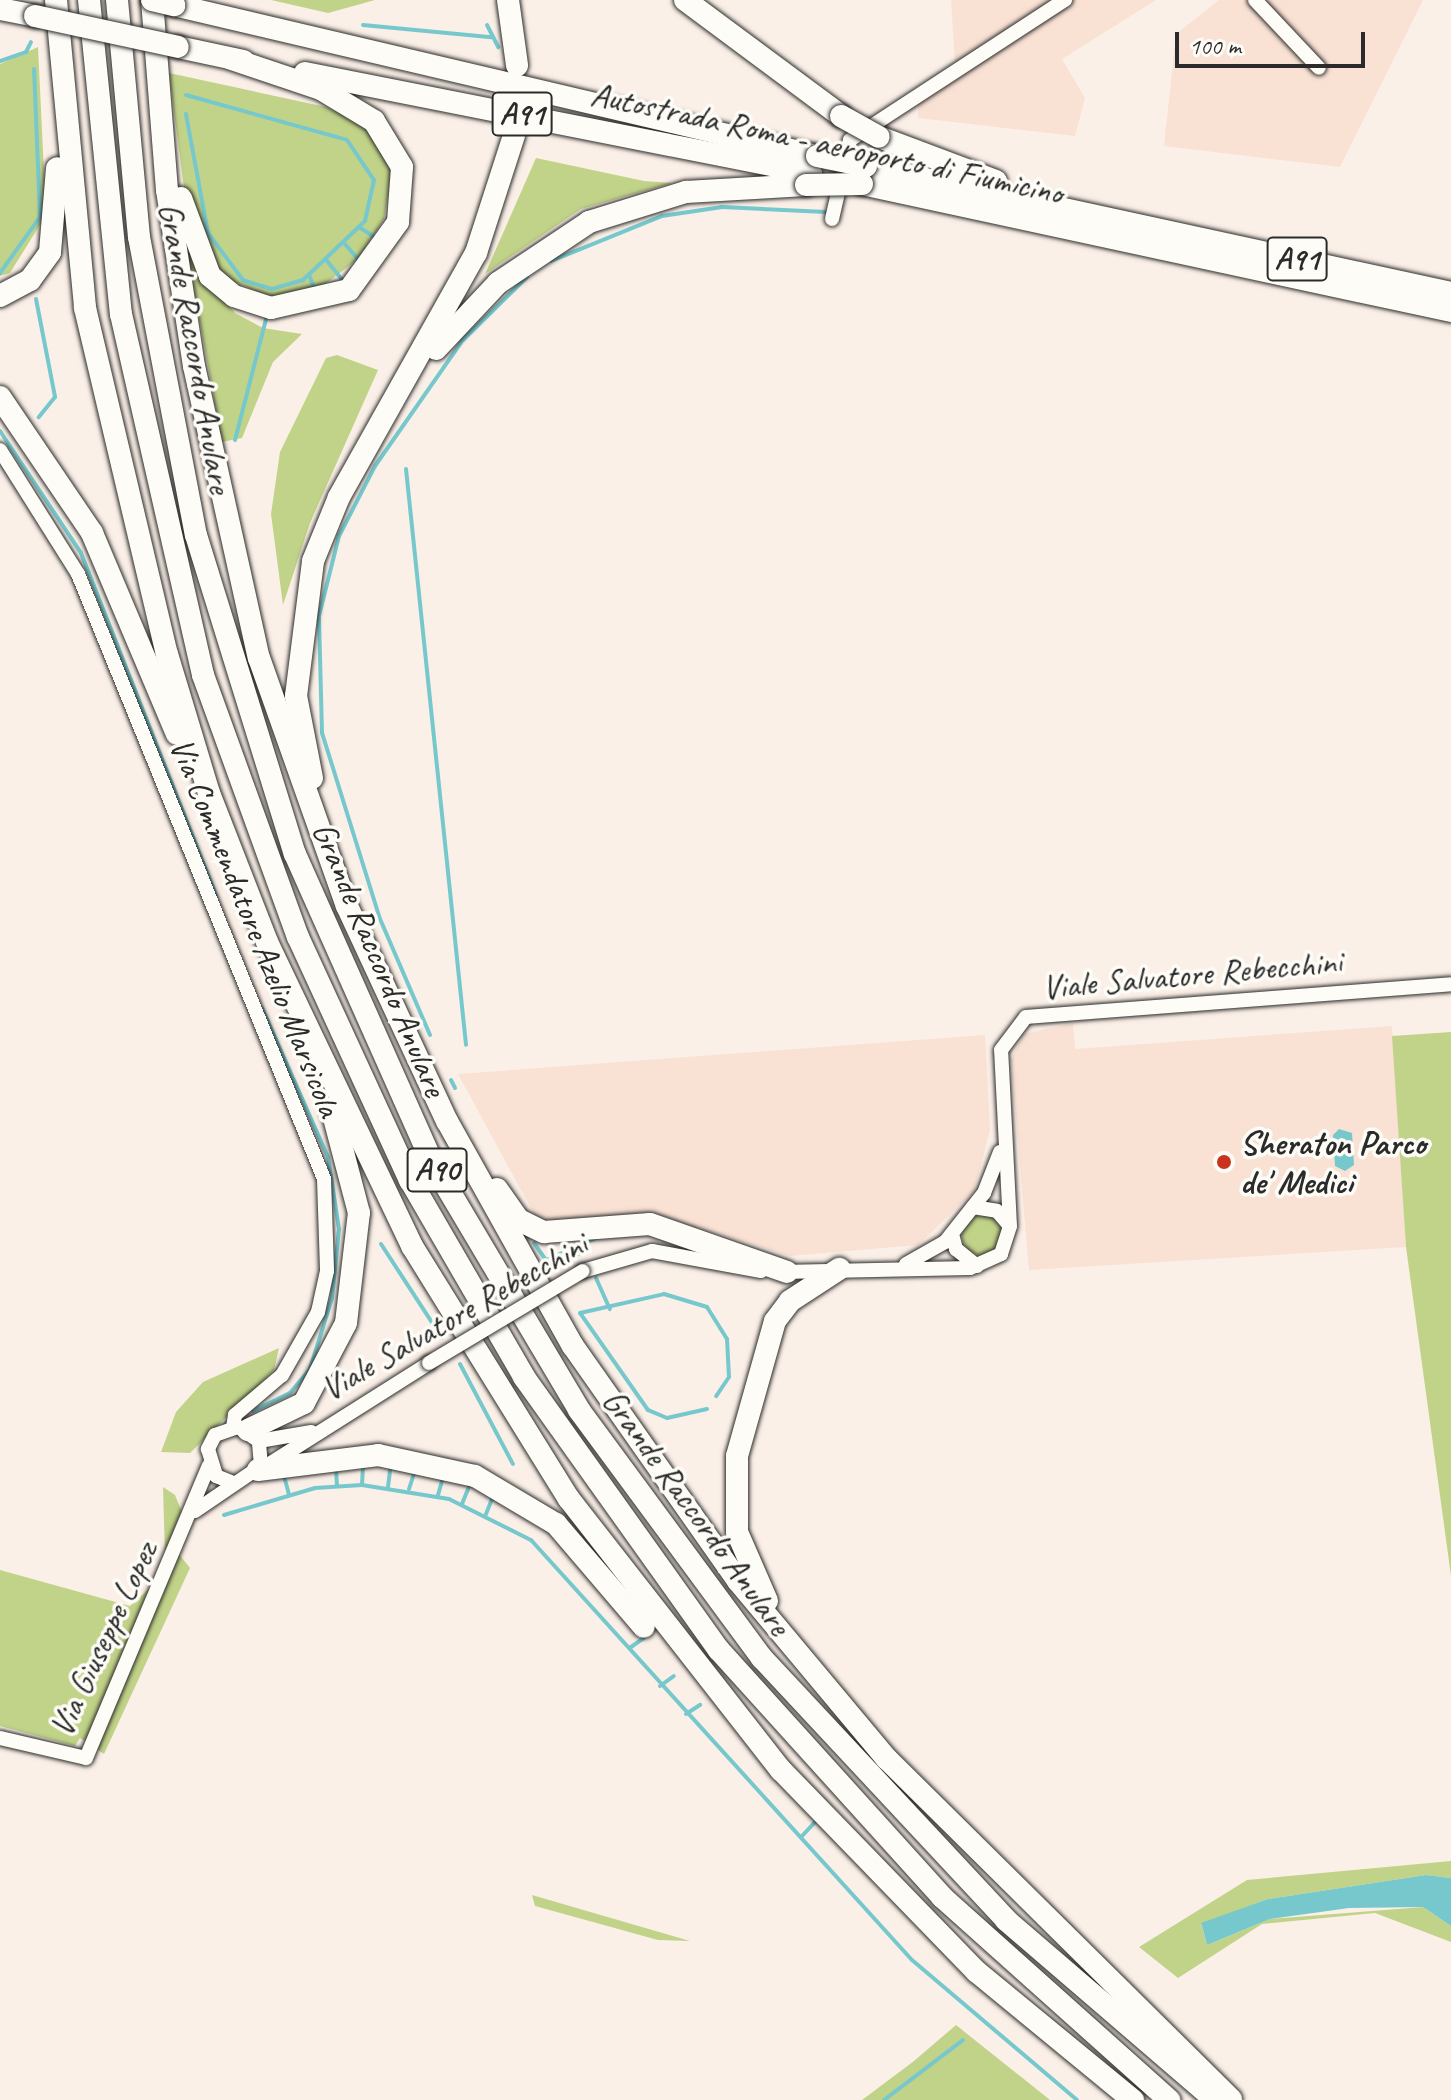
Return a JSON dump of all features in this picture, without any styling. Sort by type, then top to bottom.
[{"type":"highway","points":[[56,0],[60,87],[85,308],[125,498],[200,764],[313,1048],[412,1246],[495,1388],[616,1564],[736,1716],[934,1931],[1024,2015],[1133,2100]]},
{"type":"highway","name":"Grande Raccordo Anulare","points":[[89,0],[121,314],[203,675],[298,937],[410,1180],[524,1377],[719,1650],[942,1897],[1169,2100]]},
{"type":"highway","name":"Grande Raccordo Anulare","points":[[117,0],[139,237],[196,535],[295,854],[432,1162],[606,1451],[771,1668],[1006,1920],[1215,2100]]},
{"type":"highway","points":[[508,0],[517,65]]},
{"type":"highway","name":"Grande Raccordo Anulare","points":[[163,2],[156,69],[189,335],[235,559],[259,658],[347,906],[415,1058],[491,1207],[635,1443],[828,1691],[974,1850],[1231,2100]]},
{"type":"highway","name":"Autostrada Roma - aeroporto di Fiumicino","points":[[163,2],[811,171]]},
{"type":"highway","points":[[686,3],[841,116],[879,137],[1142,227]]},
{"type":"highway","name":"Autostrada Roma - aeroporto di Fiumicino","points":[[0,11],[811,171],[864,175],[1142,227],[1451,293]]},
{"type":"highway","points":[[156,69],[186,222],[210,276],[234,296],[266,307],[334,297],[365,275],[395,229],[404,187],[397,152],[351,104],[232,59]]},
{"type":"highway","points":[[0,296],[34,276],[53,246],[60,87]]},
{"type":"highway","points":[[347,906],[296,696],[303,600],[339,497],[409,380],[487,228],[514,135]]},
{"type":"highway","points":[[409,380],[491,289],[578,227],[671,194],[811,171],[864,175]]},
{"type":"highway","name":"Autostrada Roma - aeroporto di Fiumicino","points":[[864,175],[1451,311]]},
{"type":"highway","points":[[0,397],[59,476],[105,559],[234,854]]},
{"type":"highway","points":[[246,1433],[275,1423],[319,1384],[356,1278],[356,1196],[313,1048]]},
{"type":"highway","points":[[415,1058],[527,1225],[558,1232],[650,1224],[787,1272]]},
{"type":"highway","points":[[828,1691],[754,1577],[737,1532],[733,1486],[775,1321],[790,1301],[839,1269]]},
{"type":"highway","points":[[258,1470],[391,1456],[458,1470],[511,1492],[562,1530],[664,1652],[736,1716]]},
{"type":"street","points":[[832,219],[850,140],[1065,0]]},
{"type":"street","points":[[1255,0],[1319,68]]},
{"type":"street","name":"Via Commendatore Azelio Marsicola","points":[[0,450],[84,588],[324,1179],[327,1271],[318,1312],[282,1375],[235,1415],[246,1433],[211,1440],[209,1466]]},
{"type":"street","name":"Viale Salvatore Rebecchini","points":[[1010,1226],[1003,1144],[1002,1046],[1026,1017],[1451,984]]},
{"type":"street","name":"Viale Salvatore Rebecchini","points":[[902,1266],[952,1234],[973,1207],[1003,1144]]},
{"type":"street","points":[[952,1234],[959,1254],[977,1266],[1001,1254],[1010,1226],[997,1211],[973,1207]]},
{"type":"street","name":"Viale Salvatore Rebecchini","points":[[233,1483],[583,1271],[652,1251],[787,1272],[977,1266]]},
{"type":"street","name":"Viale Salvatore Rebecchini","points":[[246,1433],[323,1429]]},
{"type":"street","points":[[246,1433],[258,1470]]},
{"type":"street","points":[[209,1466],[233,1483]]},
{"type":"street","name":"Via Giuseppe Lopez","points":[[0,1738],[86,1758],[195,1511],[209,1466]]},
{"type":"street","name":"Via Giuseppe Lopez","points":[[195,1511],[233,1483]]},
{"type":"shaded area","points":[[951,0],[1156,0],[1062,59],[1085,98],[1075,136],[918,118],[918,103],[956,80]]},
{"type":"shaded area","points":[[1219,0],[1423,0],[1340,167],[1164,146],[1176,34]]},
{"type":"shaded area","points":[[1073,1023],[1075,1049],[1392,1026],[1406,1247],[1029,1270],[1011,1060],[1024,1034]]},
{"type":"shaded area","points":[[985,1035],[990,1130],[974,1191],[918,1245],[790,1256],[655,1215],[539,1223],[458,1074]]},
{"type":"green space","points":[[271,0],[375,0],[328,13]]},
{"type":"green space","points":[[38,47],[46,215],[10,273],[0,276],[0,64]]},
{"type":"green space","points":[[169,73],[326,107],[363,124],[393,166],[384,219],[358,259],[324,285],[275,299],[220,276],[185,196]]},
{"type":"green space","points":[[536,158],[644,181],[672,183],[581,209],[485,274]]},
{"type":"green space","points":[[188,257],[235,313],[263,328],[302,334],[273,362],[242,438],[222,442]]},
{"type":"green space","points":[[337,355],[378,370],[310,523],[283,605],[271,514],[280,452],[326,358]]},
{"type":"green space","points":[[1451,1032],[1451,1576],[1406,1247],[1392,1036]]},
{"type":"green space","points":[[982,1215],[996,1221],[1002,1235],[996,1249],[982,1255],[968,1249],[962,1235],[968,1221]]},
{"type":"green space","points":[[279,1348],[274,1370],[190,1453],[161,1452],[176,1412],[203,1382]]},
{"type":"green space","points":[[163,1487],[175,1495],[186,1522],[175,1549],[190,1568],[104,1754],[80,1738],[75,1746],[0,1726],[0,1570],[130,1606],[155,1583],[165,1556]]},
{"type":"green space","points":[[1451,1861],[1451,1878],[1426,1875],[1268,1899],[1201,1924],[1207,1945],[1270,1919],[1423,1907],[1451,1926],[1451,1942],[1375,1913],[1262,1924],[1178,1978],[1139,1947],[1247,1880]]},
{"type":"green space","points":[[532,1895],[690,1941],[658,1940],[535,1906]]},
{"type":"green space","points":[[956,2025],[1050,2100],[862,2100],[914,2061]]},
{"type":"water","points":[[1339,1129],[1352,1133],[1354,1165],[1345,1171],[1335,1166],[1333,1135]]},
{"type":"water","points":[[1426,1875],[1451,1878],[1451,1926],[1423,1907],[1349,1908],[1270,1919],[1207,1945],[1201,1923],[1268,1899]]},
{"type":"waterway","points":[[363,25],[491,37]]},
{"type":"waterway","points":[[487,25],[498,47]]},
{"type":"waterway","points":[[0,61],[26,52],[31,42]]},
{"type":"waterway","points":[[0,273],[40,217],[34,69]]},
{"type":"waterway","points":[[186,95],[347,140],[374,180],[365,221],[303,280],[272,289],[243,280],[208,233],[186,114]]},
{"type":"waterway","points":[[551,261],[662,216],[722,207],[826,212]]},
{"type":"waterway","points":[[359,227],[376,238]]},
{"type":"waterway","points":[[344,243],[359,260]]},
{"type":"waterway","points":[[327,261],[343,281]]},
{"type":"waterway","points":[[309,275],[315,291]]},
{"type":"waterway","points":[[430,1035],[380,919],[322,733],[319,616],[339,536],[375,466],[463,340],[527,277]]},
{"type":"waterway","points":[[36,299],[55,397],[39,417]]},
{"type":"waterway","points":[[235,440],[267,315]]},
{"type":"waterway","points":[[0,431],[81,553],[216,896]]},
{"type":"waterway","points":[[406,469],[466,1045]]},
{"type":"waterway","points":[[253,1411],[290,1393],[310,1369],[332,1298],[339,1229],[328,1157],[262,1008]]},
{"type":"waterway","points":[[451,1080],[455,1088]]},
{"type":"waterway","points":[[534,1243],[546,1260],[596,1238]]},
{"type":"waterway","points":[[381,1244],[442,1338]]},
{"type":"waterway","points":[[573,1247],[578,1254]]},
{"type":"waterway","points":[[596,1278],[610,1309]]},
{"type":"waterway","points":[[707,1409],[667,1418],[648,1410],[580,1313],[664,1294],[707,1307],[727,1339],[729,1377],[716,1396]]},
{"type":"waterway","points":[[460,1364],[513,1464]]},
{"type":"waterway","points":[[362,1485],[363,1463]]},
{"type":"waterway","points":[[388,1487],[391,1464]]},
{"type":"waterway","points":[[336,1468],[337,1485]]},
{"type":"waterway","points":[[409,1489],[415,1471]]},
{"type":"waterway","points":[[284,1476],[289,1495]]},
{"type":"waterway","points":[[438,1495],[443,1477]]},
{"type":"waterway","points":[[462,1504],[471,1482]]},
{"type":"waterway","points":[[224,1515],[315,1488],[362,1485],[449,1499],[531,1540],[912,1960],[1077,2100]]},
{"type":"waterway","points":[[486,1514],[493,1497]]},
{"type":"waterway","points":[[631,1647],[644,1638]]},
{"type":"waterway","points":[[660,1686],[674,1676]]},
{"type":"waterway","points":[[686,1714],[700,1705]]},
{"type":"waterway","points":[[802,1836],[814,1823]]},
{"type":"waterway","points":[[884,2100],[963,2040]]},
{"type":"place","name":"Sheraton Parco de' Medici","points":[[1224,1162]]}]
